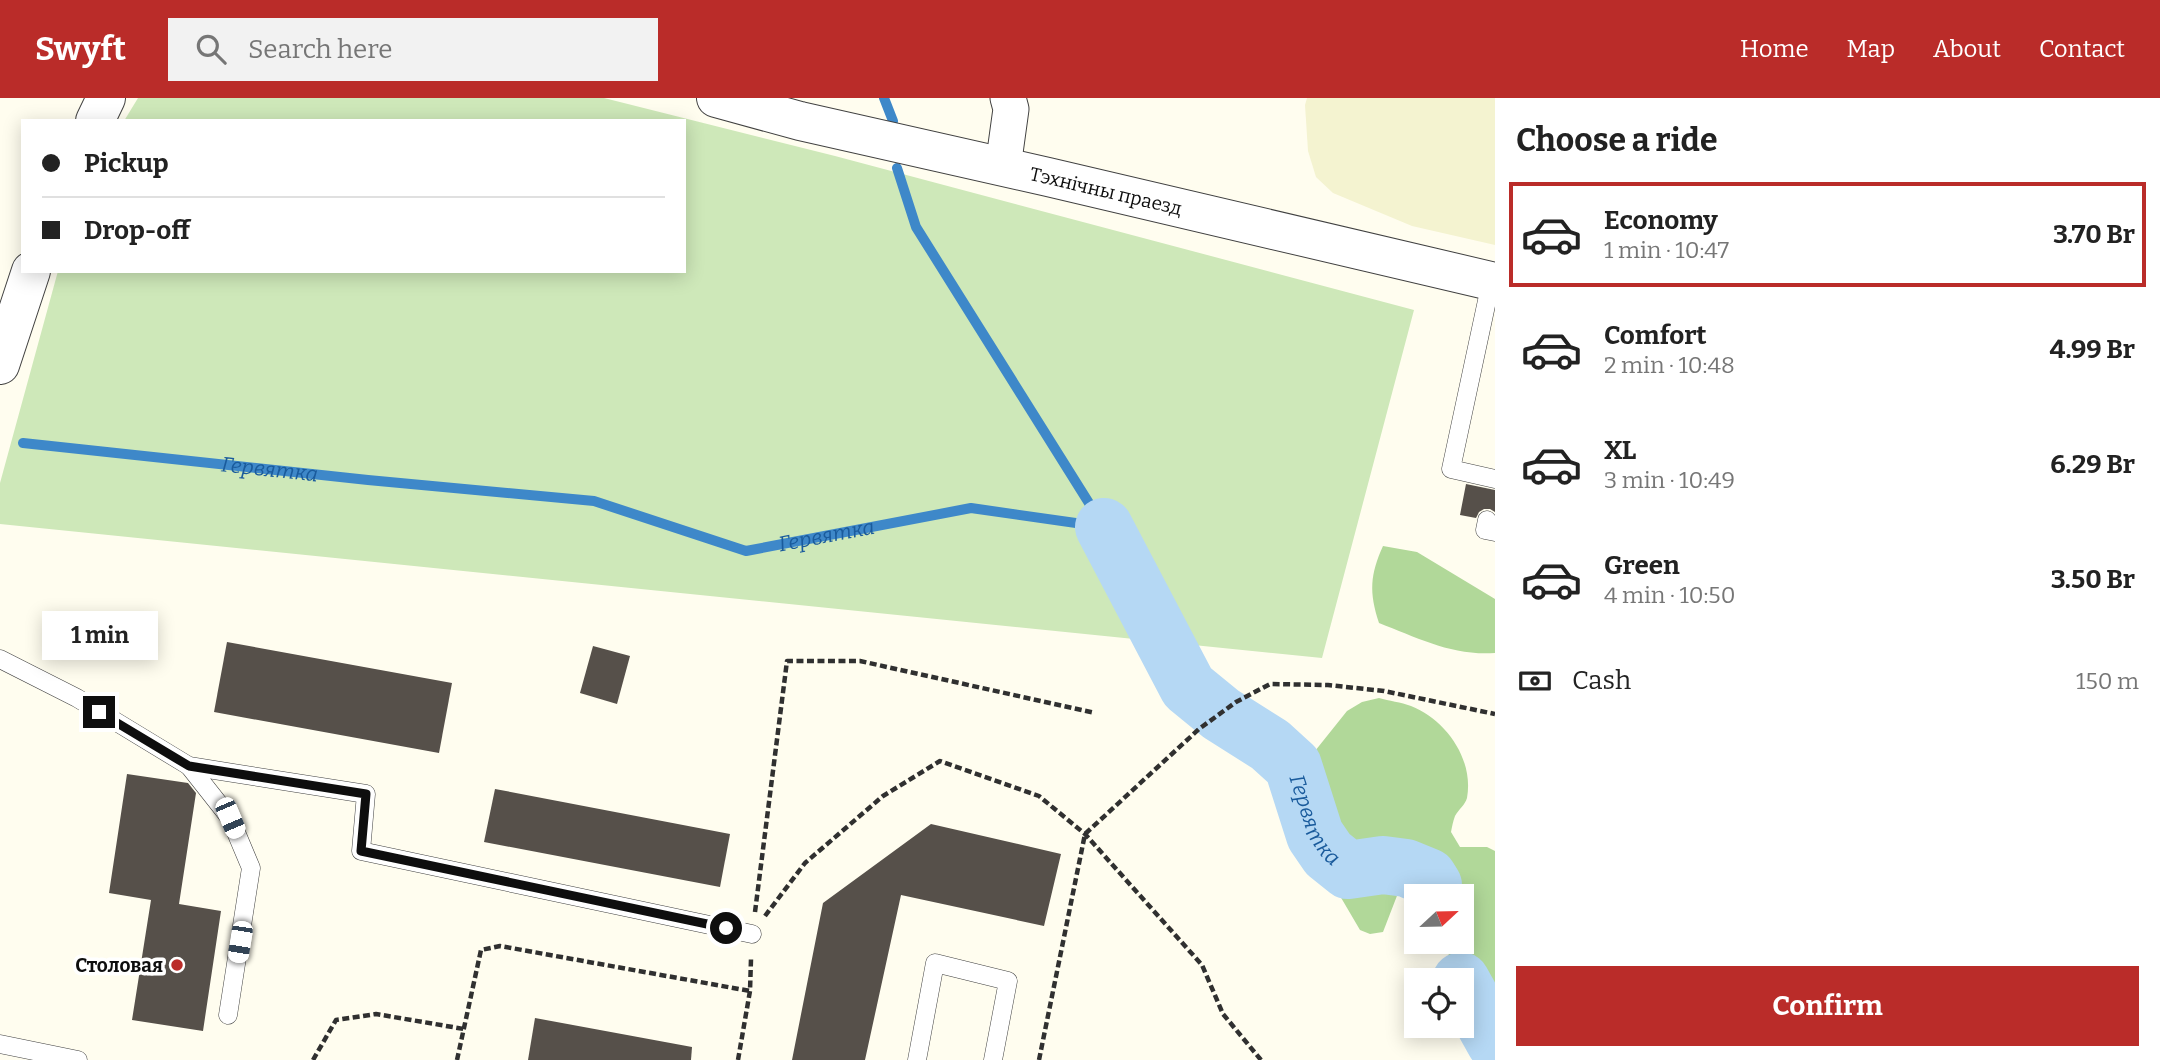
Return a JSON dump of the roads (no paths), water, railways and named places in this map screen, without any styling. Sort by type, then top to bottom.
[{"type":"street","points":[[95,119],[106,98]]},
{"type":"street","name":"Тэхнічны праезд","points":[[716,98],[800,121],[1493,282]]},
{"type":"street","points":[[1003,167],[1011,109],[1008,98]]},
{"type":"street","points":[[0,365],[30,273]]},
{"type":"lane","points":[[1493,282],[1451,469],[1495,484]]},
{"type":"lane","points":[[0,659],[77,698],[189,766],[230,818],[251,868],[228,1015]]},
{"type":"lane","points":[[189,766],[366,794],[361,851],[752,934]]},
{"type":"lane","points":[[916,1060],[935,963],[1008,981],[993,1060]]},
{"type":"lane","points":[[0,1044],[78,1060]]},
{"type":"waterway","points":[[884,98],[893,121]]},
{"type":"waterway","points":[[897,168],[916,227],[1104,527]]},
{"type":"waterway","name":"Гервятка","points":[[23,443],[594,501],[746,551],[971,508],[1104,527]]},
{"type":"waterway","name":"Гервятка","points":[[1104,527],[1188,687],[1221,714],[1270,745],[1293,766],[1315,835],[1328,854],[1348,870],[1383,865],[1406,868],[1428,877],[1432,884]]},
{"type":"waterway","name":"Гервятка","points":[[1474,1004],[1495,1042]]},
{"type":"place","name":"Столовая","points":[[177,965]]}]
